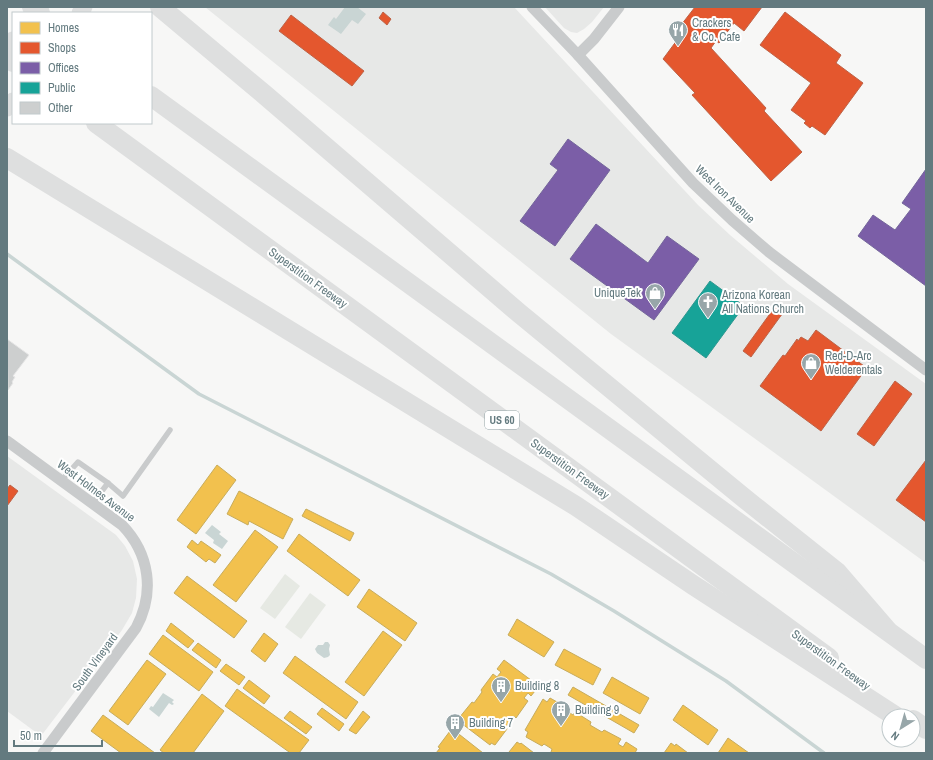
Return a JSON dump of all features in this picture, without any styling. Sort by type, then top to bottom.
[{"type":"highway","points":[[160,7],[271,100],[519,313],[837,572],[887,630]]},
{"type":"highway","points":[[152,97],[926,659]]},
{"type":"highway","name":"Superstition Freeway","points":[[97,124],[897,708]]},
{"type":"highway","points":[[7,158],[570,502],[693,585],[883,708]]},
{"type":"street","name":"West Iron Avenue","points":[[532,7],[578,55],[693,183],[732,220],[769,252],[926,370]]},
{"type":"street","points":[[578,55],[594,39],[619,7]]},
{"type":"street","name":"West Holmes Avenue","points":[[7,441],[122,525],[135,539],[140,549],[148,578]]},
{"type":"street","name":"South Vineyard","points":[[43,753],[136,628],[142,618],[146,605],[148,578]]},
{"type":"lane","points":[[61,481],[78,462],[108,483],[123,496],[170,430]]},
{"type":"lane","points":[[92,504],[108,483]]},
{"type":"shaded area","points":[[205,7],[514,7],[698,205],[730,235],[788,284],[926,384],[926,563],[611,334]]},
{"type":"shaded area","points":[[345,7],[357,7],[366,14],[358,24],[352,20],[341,34],[328,25],[334,17],[336,19]]},
{"type":"shaded area","points":[[545,7],[604,7],[592,22],[577,33],[571,32],[564,28]]},
{"type":"shaded area","points":[[7,456],[116,535],[125,546],[133,561],[137,579],[136,598],[132,613],[122,630],[41,736],[7,711]]},
{"type":"shaded area","points":[[212,525],[221,532],[219,534],[228,541],[222,549],[213,543],[214,540],[205,533]]},
{"type":"shaded area","points":[[285,574],[300,586],[275,619],[260,608]]},
{"type":"shaded area","points":[[310,593],[326,605],[301,639],[285,627]]},
{"type":"shaded area","points":[[325,642],[328,642],[330,645],[330,655],[324,658],[317,653],[315,649],[318,645],[323,645]]},
{"type":"shaded area","points":[[163,693],[174,700],[172,702],[174,704],[172,705],[169,703],[159,717],[149,709],[151,706],[153,707]]},
{"type":"building: Homes","points":[[217,465],[236,480],[196,534],[177,520]]},
{"type":"building: Homes","points":[[239,491],[293,519],[283,539],[249,521],[248,525],[227,514]]},
{"type":"building: Homes","points":[[306,509],[354,533],[350,541],[302,516]]},
{"type":"building: Homes","points":[[255,530],[278,547],[236,602],[213,585]]},
{"type":"building: Homes","points":[[299,534],[360,580],[348,596],[287,551]]},
{"type":"building: Homes","points":[[192,540],[198,545],[201,541],[221,555],[215,563],[209,559],[206,562],[187,547]]},
{"type":"building: Homes","points":[[187,576],[247,621],[234,638],[174,593]]},
{"type":"building: Homes","points":[[369,589],[417,623],[405,641],[357,607]]},
{"type":"building: Homes","points":[[517,619],[554,642],[544,657],[508,635]]},
{"type":"building: Homes","points":[[171,623],[194,641],[188,648],[166,631]]},
{"type":"building: Homes","points":[[383,631],[402,645],[364,696],[345,682]]},
{"type":"building: Homes","points":[[264,633],[278,644],[265,662],[251,651]]},
{"type":"building: Homes","points":[[163,635],[213,672],[199,691],[149,654]]},
{"type":"building: Homes","points":[[198,643],[221,660],[216,668],[192,650]]},
{"type":"building: Homes","points":[[564,649],[601,669],[593,685],[555,665]]},
{"type":"building: Homes","points":[[295,656],[358,702],[346,719],[283,673]]},
{"type":"building: Homes","points":[[147,660],[166,674],[128,725],[109,711]]},
{"type":"building: Homes","name":"Building 8","points":[[504,660],[539,686],[531,696],[528,693],[524,698],[528,701],[516,718],[514,716],[506,727],[507,729],[495,745],[491,743],[490,745],[461,723],[462,721],[459,718],[472,702],[474,703],[482,692],[481,690],[493,674],[497,677],[501,672],[497,669]]},
{"type":"building: Homes","points":[[226,664],[245,677],[239,685],[220,671]]},
{"type":"building: Homes","points":[[612,677],[649,698],[640,714],[603,693]]},
{"type":"building: Homes","points":[[249,680],[270,696],[264,704],[243,688]]},
{"type":"building: Homes","points":[[573,687],[639,725],[634,733],[568,695]]},
{"type":"building: Homes","points":[[237,689],[309,740],[299,753],[289,753],[225,706]]},
{"type":"building: Homes","points":[[202,694],[224,711],[193,753],[164,753],[160,750]]},
{"type":"building: Homes","name":"Building 9","points":[[550,698],[566,707],[564,709],[573,715],[575,712],[591,722],[590,725],[602,732],[604,730],[621,739],[618,744],[623,747],[626,742],[637,749],[635,753],[553,753],[551,752],[552,749],[544,744],[542,746],[526,737],[528,732],[525,730],[543,699],[547,702]]},
{"type":"building: Homes","points":[[683,705],[718,730],[708,745],[673,720]]},
{"type":"building: Homes","points":[[322,708],[344,724],[339,731],[317,714]]},
{"type":"building: Homes","points":[[290,711],[312,727],[306,734],[284,718]]},
{"type":"building: Homes","points":[[363,711],[370,717],[356,734],[349,730]]},
{"type":"building: Homes","points":[[103,715],[155,753],[121,753],[91,731]]},
{"type":"building: Homes","name":"Building 7","points":[[450,731],[454,733],[455,731],[483,753],[436,753],[440,748],[438,747]]},
{"type":"building: Homes","points":[[728,738],[749,753],[718,753]]},
{"type":"building: Homes","points":[[517,742],[520,744],[521,743],[534,753],[510,753],[509,752]]},
{"type":"building: Homes","points":[[671,743],[675,746],[676,744],[688,753],[664,753]]},
{"type":"building: Shops","points":[[695,7],[762,7],[744,31],[734,23],[719,43],[716,41],[711,48],[766,108],[764,111],[802,152],[771,181],[692,95],[695,93],[663,59],[683,32],[678,29]]},
{"type":"building: Shops","points":[[383,12],[391,19],[387,25],[379,18]]},
{"type":"building: Shops","points":[[785,12],[841,55],[836,63],[863,83],[825,135],[812,126],[810,128],[804,123],[806,121],[791,110],[811,83],[760,45]]},
{"type":"building: Shops","points":[[291,15],[364,71],[352,86],[279,31]]},
{"type":"building: Shops","points":[[777,304],[785,310],[751,357],[743,351]]},
{"type":"building: Shops","name":"Red-D-Arc Welderentals","points":[[816,330],[864,366],[860,371],[863,373],[821,431],[760,386],[797,339],[798,341],[801,337],[808,341]]},
{"type":"building: Shops","points":[[895,381],[912,394],[874,446],[857,434]]},
{"type":"building: Shops","points":[[926,460],[926,522],[896,500]]},
{"type":"building: Shops","points":[[10,485],[18,491],[7,506],[7,489]]},
{"type":"building: Offices","points":[[568,139],[610,170],[555,246],[520,221],[558,170],[550,164]]},
{"type":"building: Offices","points":[[926,169],[926,286],[858,236],[873,215],[895,230],[911,209],[902,203]]},
{"type":"building: Offices","points":[[596,224],[648,263],[667,236],[699,259],[654,320],[570,259]]},
{"type":"building: Public","name":"Arizona Korean All Nations Church","points":[[710,281],[744,306],[706,358],[672,333]]},
{"type":"building: Other","points":[[7,339],[29,355],[13,376],[15,377],[12,382],[13,383],[8,390]]},
{"type":"waterway","points":[[7,254],[199,394],[551,574],[614,611],[726,681],[824,753]]},
{"type":"place","name":"Crackers & Co. Cafe","points":[[678,47]]},
{"type":"place","name":"UniqueTek","points":[[655,310]]},
{"type":"place","name":"Arizona Korean All Nations Church","points":[[708,319]]},
{"type":"place","name":"Red-D-Arc Welderentals","points":[[811,380]]},
{"type":"place","name":"Building 8","points":[[501,703]]},
{"type":"place","name":"Building 9","points":[[561,727]]},
{"type":"place","name":"Building 7","points":[[455,740]]}]
